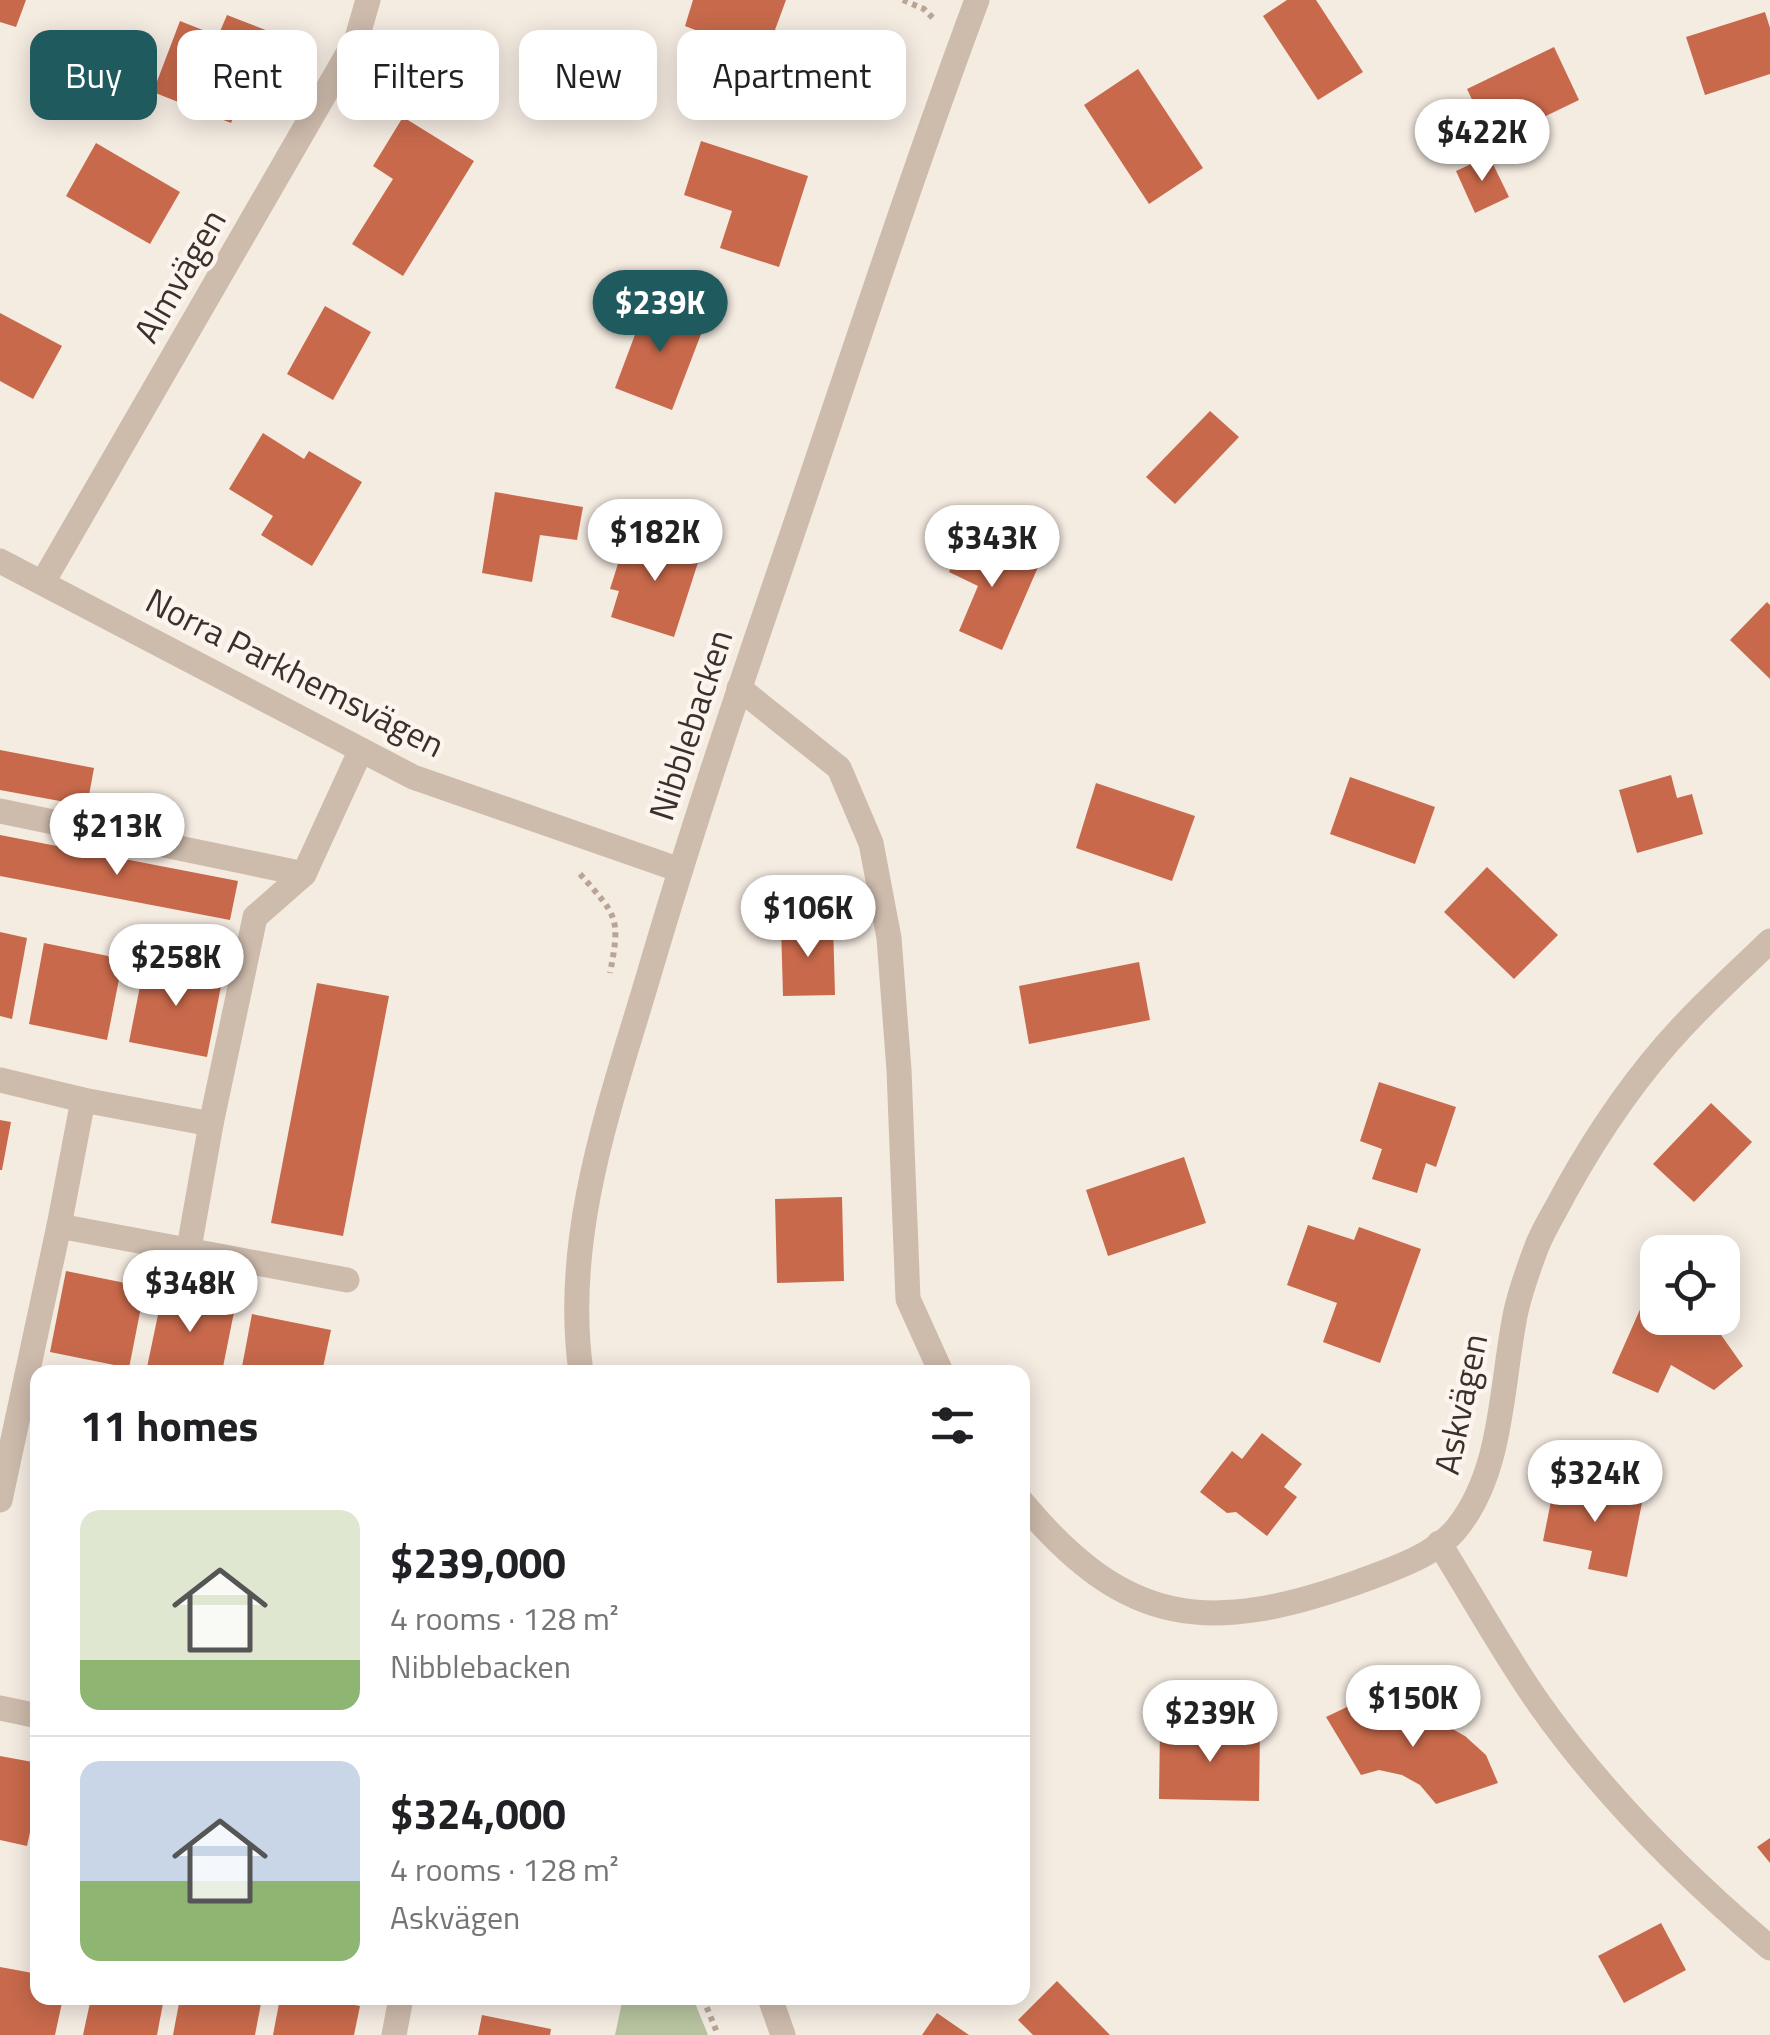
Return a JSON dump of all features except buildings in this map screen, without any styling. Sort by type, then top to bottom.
[{"type":"street","name":"Almvägen","points":[[43,582],[357,38],[368,0]]},
{"type":"street","name":"Nibblebacken","points":[[581,1365],[576,1276],[599,1142],[739,688],[977,0]]},
{"type":"street","name":"Norra Parkhemsvägen","points":[[0,561],[413,778],[680,870]]},
{"type":"street","points":[[739,688],[840,768],[872,843],[890,938],[908,1299],[938,1365]]},
{"type":"street","points":[[189,1248],[254,918],[304,874],[360,752]]},
{"type":"street","points":[[0,811],[304,874]]},
{"type":"street","name":"Askvägen","points":[[1030,1511],[1088,1571],[1169,1611],[1225,1613],[1304,1601],[1440,1544],[1472,1508],[1490,1465],[1517,1308],[1538,1243],[1584,1157],[1682,1027],[1770,941]]},
{"type":"street","points":[[0,1080],[211,1124]]},
{"type":"street","points":[[0,1500],[83,1100]]},
{"type":"street","points":[[59,1226],[347,1280]]},
{"type":"street","points":[[1440,1544],[1540,1705],[1610,1793],[1674,1862],[1770,1948]]},
{"type":"street","points":[[0,1708],[30,1714]]},
{"type":"street","points":[[394,2035],[400,2005]]},
{"type":"street","points":[[772,2005],[783,2035]]},
{"type":"path","points":[[576,868],[608,906],[618,932],[607,991]]},
{"type":"path","points":[[705,2005],[718,2035]]},
{"type":"green space","points":[[621,2005],[696,2005],[708,2035],[615,2035]]}]
